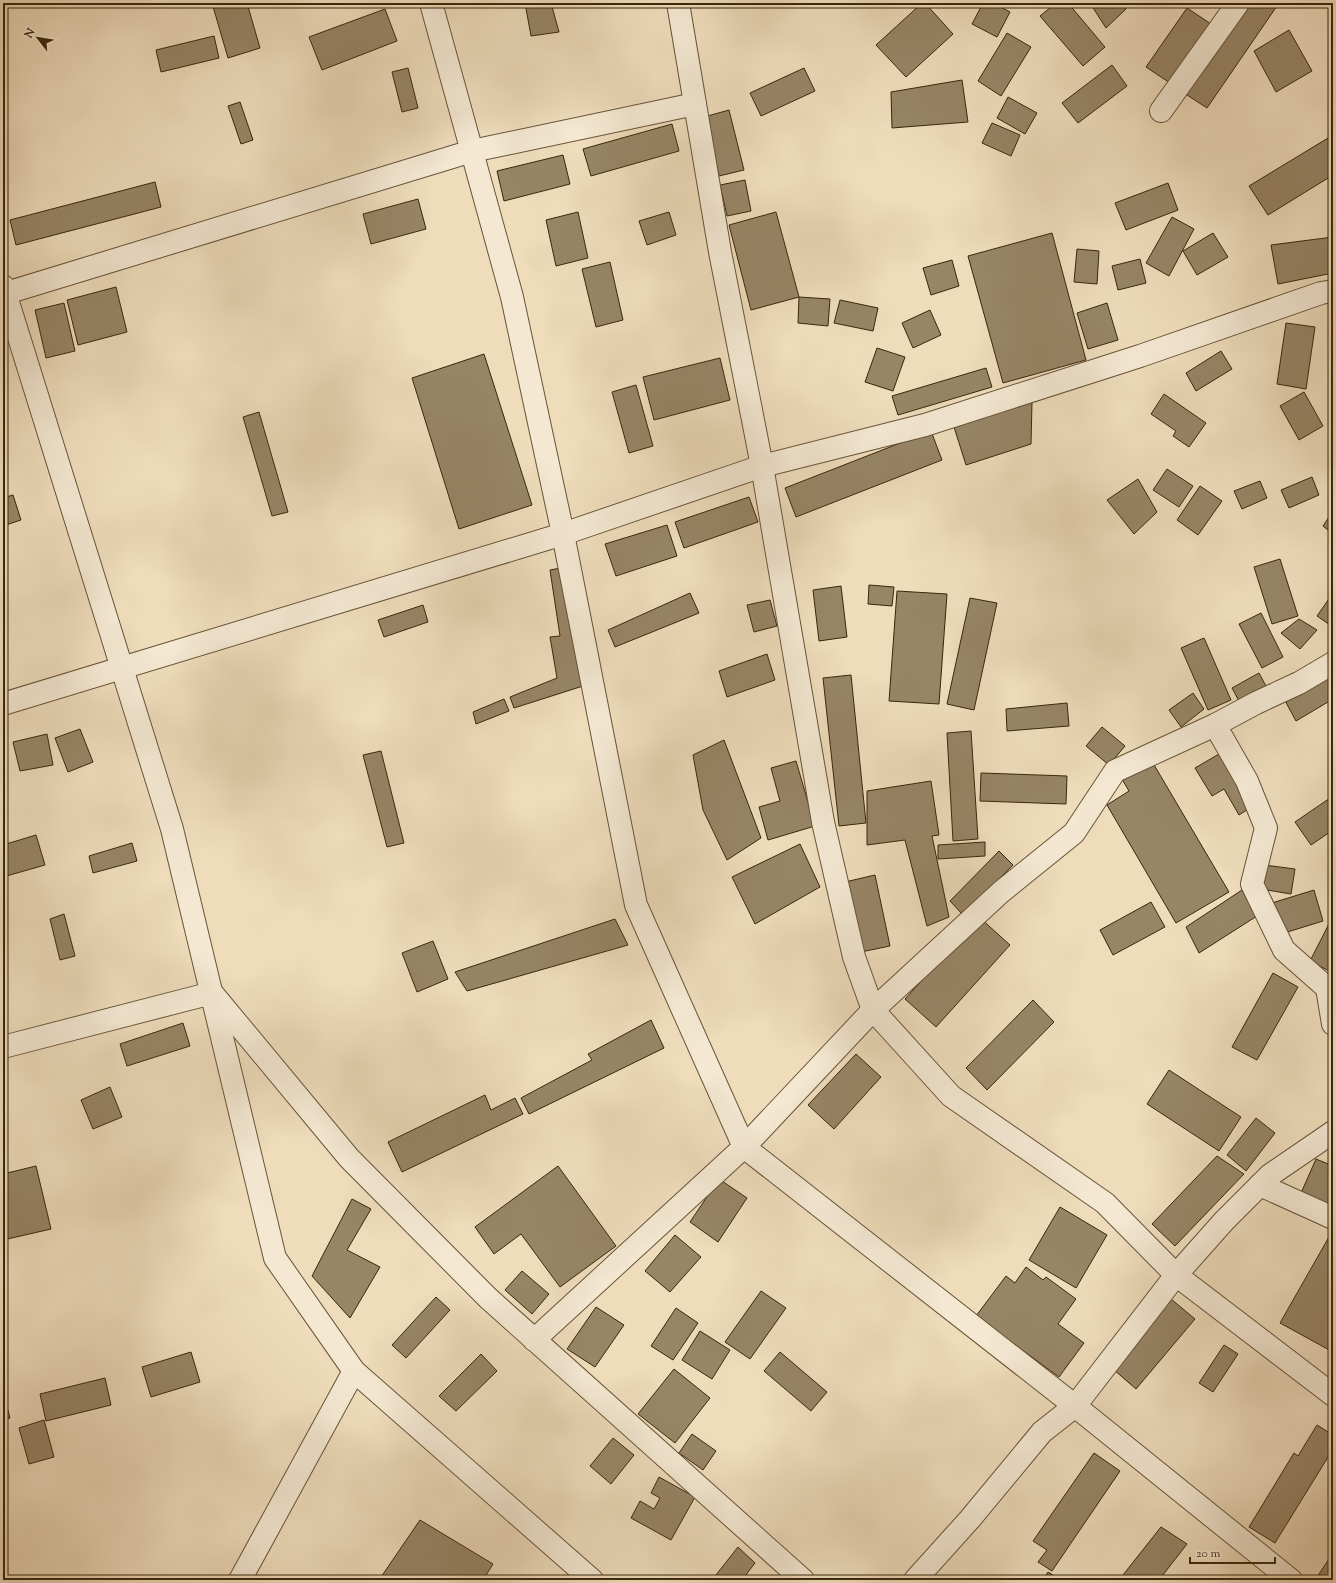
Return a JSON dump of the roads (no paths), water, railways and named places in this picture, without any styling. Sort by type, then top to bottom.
[{"type":"street","points":[[431,3],[512,297],[563,534],[636,905],[744,1147],[1075,1406],[1291,1580]]},
{"type":"street","points":[[678,3],[720,252],[762,466],[823,822],[854,957],[873,1010],[951,1096],[1105,1203],[1176,1275],[1333,1395]]},
{"type":"street","points":[[1161,111],[1238,3]]},
{"type":"street","points":[[592,1580],[354,1371],[275,1258],[172,829],[4,291],[472,151],[695,104]]},
{"type":"street","points":[[3,704],[563,534],[762,466],[925,425],[1140,356],[1321,293],[1333,291]]},
{"type":"street","points":[[534,1340],[744,1147],[873,1010],[1001,892],[1074,833],[1115,771],[1215,725],[1256,703],[1299,683],[1333,663]]},
{"type":"street","points":[[1215,725],[1247,781],[1266,828],[1252,884],[1284,950],[1327,988],[1333,1024]]},
{"type":"street","points":[[3,1047],[212,993]]},
{"type":"street","points":[[212,993],[349,1158],[488,1298],[803,1580]]},
{"type":"street","points":[[915,1580],[970,1519],[1042,1432],[1075,1406],[1176,1275],[1224,1221],[1270,1175],[1333,1132]]},
{"type":"street","points":[[1260,1185],[1333,1218]]},
{"type":"street","points":[[240,1580],[354,1371]]}]
